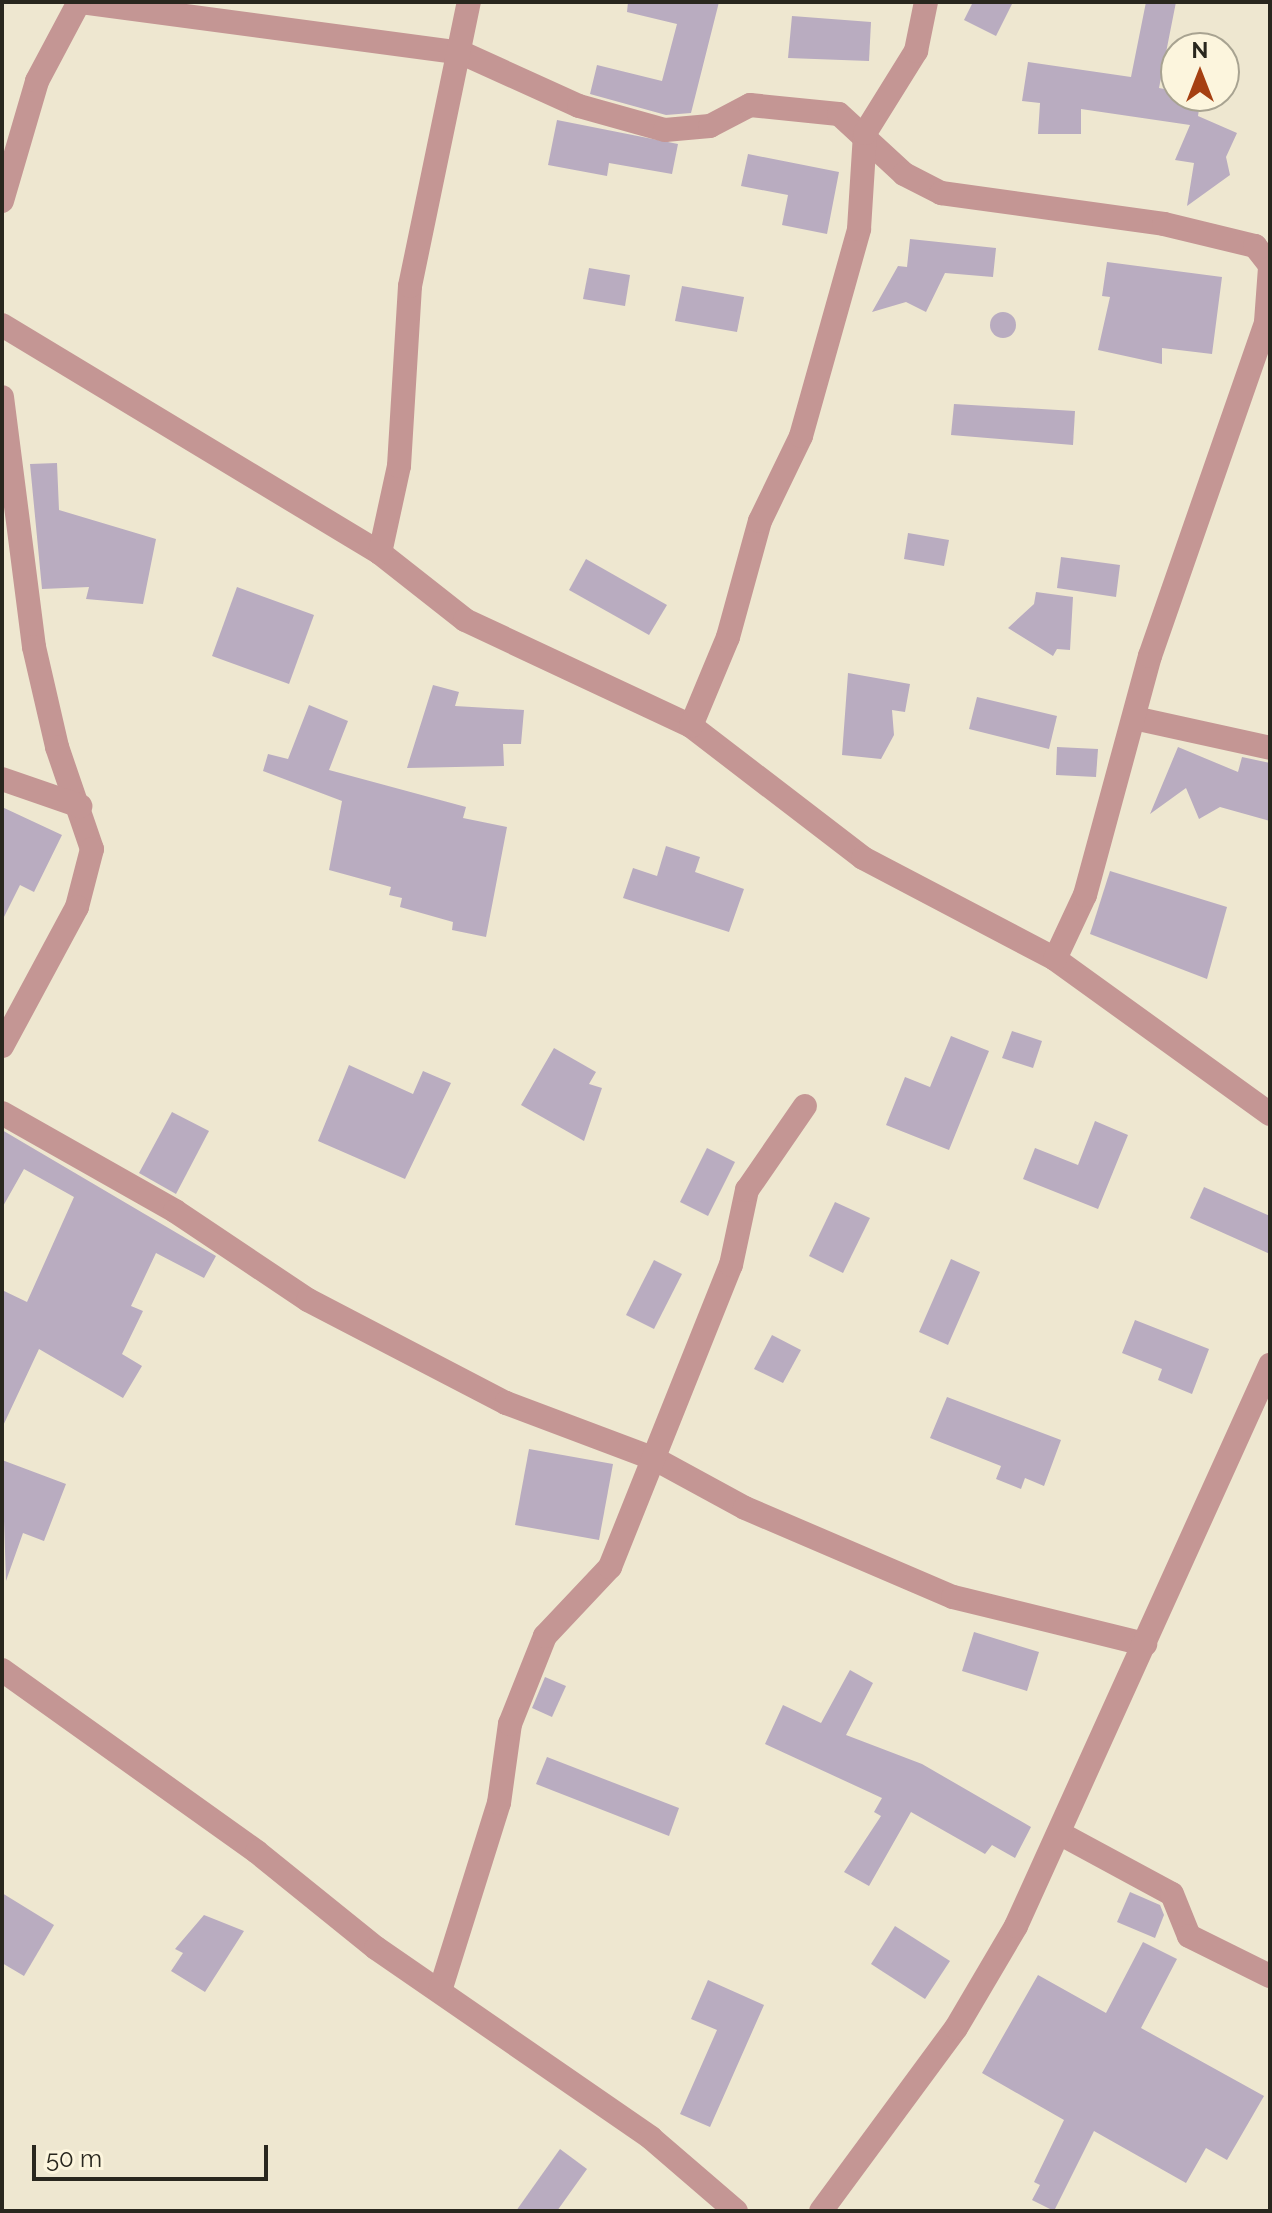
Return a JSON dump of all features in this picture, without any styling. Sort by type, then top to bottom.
[{"type":"street","points":[[2,201],[37,81],[80,2],[462,53],[579,106],[665,130],[710,126],[750,105],[839,114],[865,133],[904,174],[941,193],[1164,224],[1266,252],[1266,322],[1227,421],[1134,718],[1085,895],[1055,959]]},
{"type":"street","points":[[380,553],[399,466],[410,286],[462,53],[469,2]]},
{"type":"street","points":[[691,726],[728,637],[760,521],[801,436],[859,229],[865,133],[916,51],[926,2]]},
{"type":"street","points":[[2,325],[380,553],[465,620],[691,726],[863,858],[1055,959],[1270,1114]]},
{"type":"street","points":[[2,397],[34,647],[57,747],[80,806],[92,849],[90,870],[77,907],[2,1046]]},
{"type":"street","points":[[1134,718],[1270,748]]},
{"type":"street","points":[[2,779],[80,806]]},
{"type":"street","points":[[440,1991],[499,1803],[510,1724],[545,1636],[610,1567],[731,1265],[747,1190],[805,1106]]},
{"type":"street","points":[[2,1113],[175,1211],[308,1300],[506,1403],[655,1459],[745,1508],[953,1597],[1145,1644]]},
{"type":"street","points":[[821,2211],[956,2028],[1016,1926],[1270,1365]]},
{"type":"street","points":[[2,1670],[440,1991],[651,2138],[736,2211]]},
{"type":"street","points":[[1059,1833],[1172,1894],[1189,1936],[1270,1976]]},
{"type":"building","points":[[628,2],[719,2],[691,113],[666,115],[590,94],[597,65],[662,81],[677,24],[627,12]]},
{"type":"building","points":[[973,2],[1013,2],[996,36],[964,20]]},
{"type":"building","points":[[1146,2],[1176,2],[1170,32],[1160,32],[1160,112],[1199,112],[1198,116],[1237,133],[1226,157],[1230,175],[1187,206],[1194,163],[1175,160],[1190,125],[1081,109],[1081,134],[1038,134],[1040,103],[1022,101],[1028,62],[1131,77]]},
{"type":"building","points":[[792,16],[871,22],[869,61],[788,58]]},
{"type":"building","points":[[557,120],[678,144],[672,174],[609,163],[607,176],[548,165]]},
{"type":"building","points":[[748,154],[839,172],[827,234],[782,225],[788,195],[741,186]]},
{"type":"building","points":[[910,239],[996,248],[993,277],[945,273],[926,312],[906,302],[872,312],[898,266],[907,267]]},
{"type":"building","points":[[1107,262],[1222,277],[1212,354],[1162,348],[1162,364],[1098,350],[1110,297],[1102,296]]},
{"type":"building","points":[[589,268],[630,275],[625,306],[583,299]]},
{"type":"building","points":[[682,286],[744,297],[737,332],[675,321]]},
{"type":"building","points":[[1003,312],[1012,316],[1016,325],[1012,334],[1003,338],[994,334],[990,325],[994,316]]},
{"type":"building","points":[[954,404],[1075,411],[1073,445],[951,435]]},
{"type":"building","points":[[57,463],[59,510],[156,539],[143,604],[86,599],[89,587],[42,589],[30,464]]},
{"type":"building","points":[[908,533],[949,540],[944,566],[904,559]]},
{"type":"building","points":[[1061,557],[1120,565],[1116,597],[1057,588]]},
{"type":"building","points":[[586,559],[667,605],[649,635],[569,590]]},
{"type":"building","points":[[237,587],[314,615],[289,684],[212,656]]},
{"type":"building","points":[[1036,592],[1073,597],[1070,650],[1057,649],[1053,656],[1008,628],[1034,604]]},
{"type":"building","points":[[848,673],[910,684],[905,712],[892,710],[894,735],[881,759],[842,755]]},
{"type":"building","points":[[433,685],[459,692],[455,706],[524,710],[521,744],[503,744],[504,766],[407,768]]},
{"type":"building","points":[[977,697],[1057,716],[1049,749],[969,729]]},
{"type":"building","points":[[309,705],[348,721],[329,770],[466,807],[463,818],[507,827],[486,937],[452,930],[453,922],[400,907],[402,898],[389,895],[391,887],[329,870],[342,801],[263,771],[268,754],[288,759]]},
{"type":"building","points":[[1057,747],[1098,749],[1096,777],[1056,775]]},
{"type":"building","points":[[1178,747],[1238,772],[1242,757],[1270,763],[1270,821],[1220,807],[1199,819],[1186,788],[1150,814]]},
{"type":"building","points":[[2,807],[62,835],[34,892],[20,885],[2,921]]},
{"type":"building","points":[[666,846],[700,857],[695,872],[744,889],[729,932],[623,898],[633,868],[657,876]]},
{"type":"building","points":[[1110,871],[1227,907],[1207,979],[1090,934]]},
{"type":"building","points":[[1012,1031],[1042,1041],[1033,1068],[1002,1058]]},
{"type":"building","points":[[951,1036],[989,1051],[949,1150],[886,1125],[905,1077],[930,1087]]},
{"type":"building","points":[[554,1048],[596,1072],[589,1084],[602,1088],[584,1141],[521,1105]]},
{"type":"building","points":[[349,1065],[413,1094],[423,1071],[451,1083],[405,1179],[318,1141]]},
{"type":"building","points":[[172,1112],[209,1131],[176,1194],[139,1173]]},
{"type":"building","points":[[1095,1121],[1128,1135],[1098,1209],[1023,1179],[1035,1148],[1078,1165]]},
{"type":"building","points":[[2,1130],[216,1256],[204,1278],[156,1253],[131,1306],[143,1311],[122,1354],[142,1366],[123,1398],[39,1349],[2,1428],[2,1290],[27,1302],[74,1197],[24,1169],[2,1208]]},
{"type":"building","points":[[707,1148],[735,1162],[708,1216],[680,1202]]},
{"type":"building","points":[[1204,1187],[1270,1216],[1270,1254],[1190,1218]]},
{"type":"building","points":[[835,1202],[870,1218],[843,1273],[809,1256]]},
{"type":"building","points":[[951,1259],[980,1272],[948,1345],[919,1332]]},
{"type":"building","points":[[654,1260],[682,1274],[654,1329],[626,1315]]},
{"type":"building","points":[[1135,1320],[1209,1349],[1192,1394],[1158,1380],[1162,1369],[1122,1353]]},
{"type":"building","points":[[772,1335],[801,1350],[783,1383],[754,1369]]},
{"type":"building","points":[[947,1397],[1061,1440],[1044,1486],[1025,1478],[1021,1489],[996,1479],[1001,1466],[930,1438]]},
{"type":"building","points":[[529,1449],[613,1464],[599,1540],[515,1525]]},
{"type":"building","points":[[2,1460],[66,1484],[44,1541],[23,1533],[6,1581]]},
{"type":"building","points":[[974,1632],[1039,1652],[1027,1691],[962,1671]]},
{"type":"building","points":[[850,1670],[873,1683],[846,1735],[922,1764],[1031,1827],[1015,1858],[992,1845],[985,1854],[911,1812],[869,1886],[844,1872],[881,1816],[874,1812],[882,1798],[765,1744],[783,1705],[821,1723]]},
{"type":"building","points":[[545,1677],[566,1686],[552,1717],[532,1708]]},
{"type":"building","points":[[547,1757],[679,1808],[669,1836],[536,1784]]},
{"type":"building","points":[[1130,1892],[1160,1905],[1164,1915],[1155,1938],[1117,1922]]},
{"type":"building","points":[[2,1893],[54,1925],[24,1976],[2,1963]]},
{"type":"building","points":[[204,1915],[244,1931],[205,1992],[171,1971],[183,1953],[175,1949]]},
{"type":"building","points":[[895,1926],[950,1961],[925,1999],[871,1964]]},
{"type":"building","points":[[1143,1942],[1177,1959],[1141,2028],[1264,2096],[1227,2160],[1206,2148],[1186,2183],[1094,2131],[1054,2211],[1032,2200],[1040,2185],[1034,2182],[1064,2120],[982,2073],[1038,1975],[1106,2013]]},
{"type":"building","points":[[708,1980],[764,2005],[710,2127],[680,2114],[717,2030],[691,2019]]},
{"type":"building","points":[[560,2149],[587,2169],[557,2211],[516,2211]]}]
